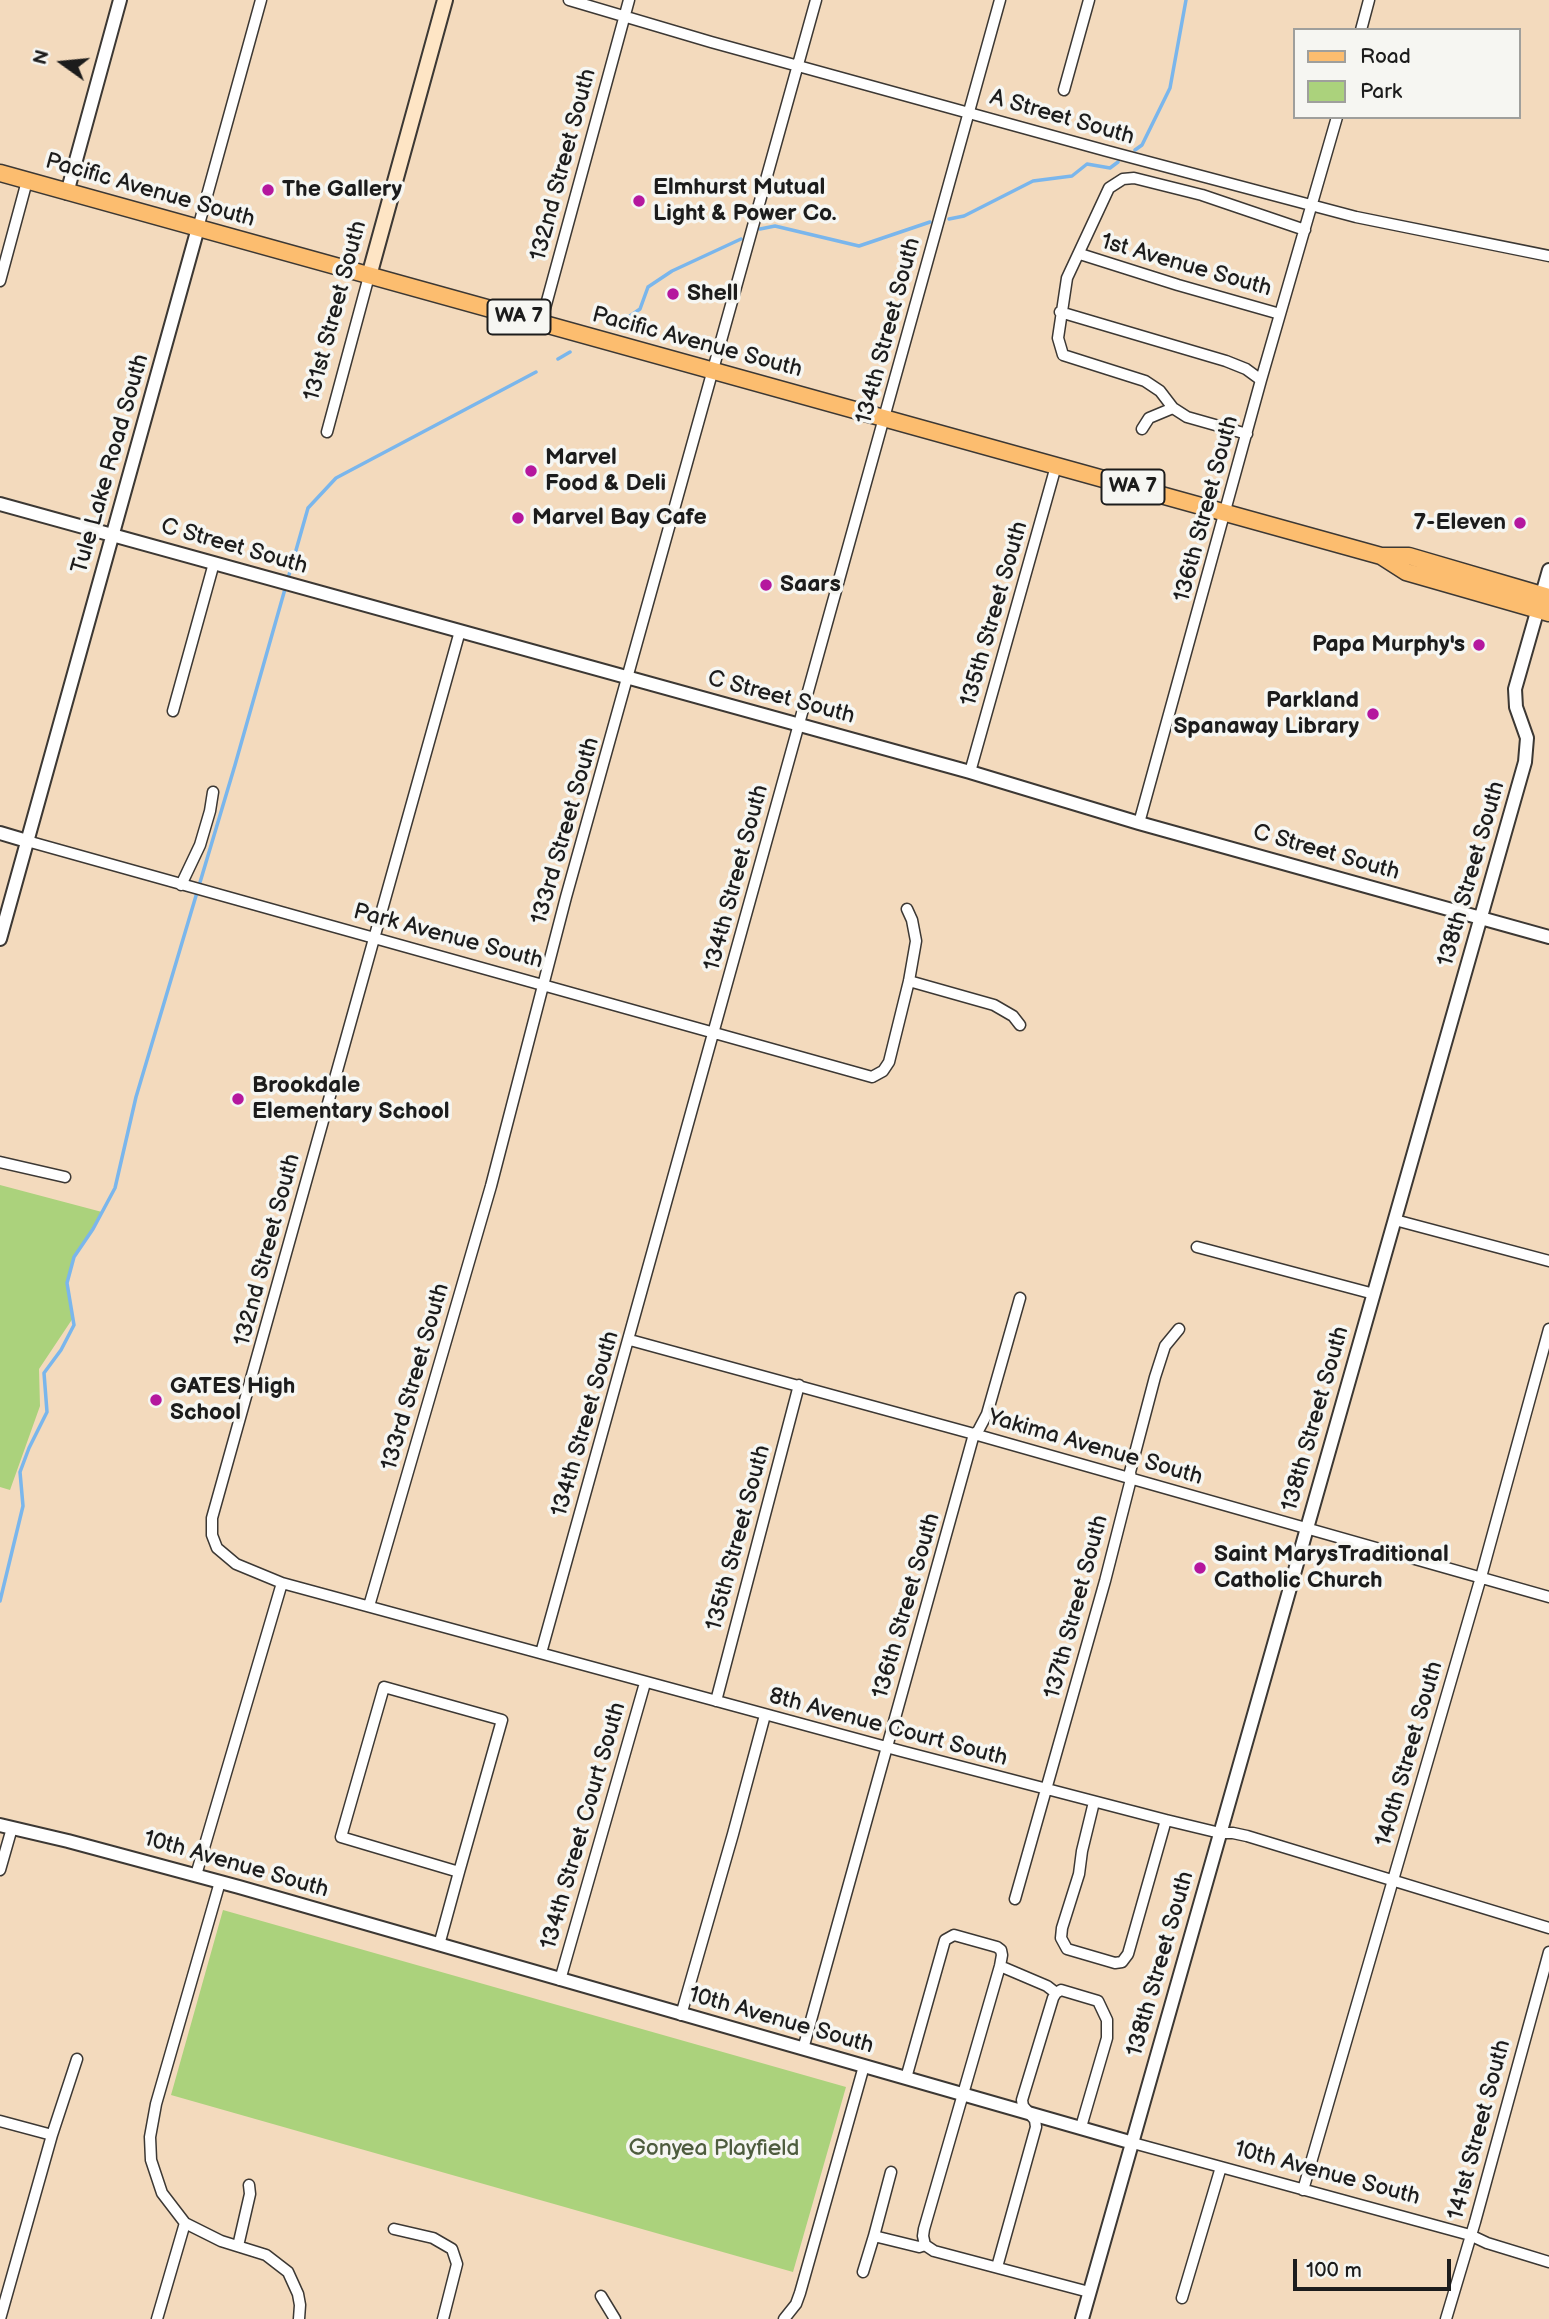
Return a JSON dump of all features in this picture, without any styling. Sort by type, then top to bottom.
[{"type":"main road","name":"131st Street South","points":[[369,276],[445,0]]},
{"type":"main road","name":"Pacific Avenue South","points":[[0,173],[1381,556],[1406,572],[1545,604]]},
{"type":"street","points":[[67,192],[120,0]]},
{"type":"street","name":"Tule Lake Road South","points":[[0,939],[261,0]]},
{"type":"street","name":"A Street South","points":[[569,0],[797,66],[1356,217],[1549,256]]},
{"type":"street","name":"132nd Street South","points":[[541,323],[629,0]]},
{"type":"street","name":"133rd Street South","points":[[369,1606],[466,1277],[566,897],[816,0]]},
{"type":"street","name":"134th Street South","points":[[541,1653],[1000,0]]},
{"type":"street","points":[[1064,90],[1088,0]]},
{"type":"street","points":[[1362,28],[1369,0]]},
{"type":"street","name":"136th Street South","points":[[1139,823],[1261,380],[1336,119]]},
{"type":"street","points":[[1247,434],[1187,417],[1172,408],[1160,391],[1145,381],[1063,355],[1058,338],[1067,278],[1104,199],[1114,183],[1123,179],[1134,178],[1202,195],[1305,230]]},
{"type":"street","points":[[0,281],[27,181]]},
{"type":"street","name":"1st Avenue South","points":[[1080,254],[1280,314]]},
{"type":"street","name":"131st Street South","points":[[327,432],[369,276]]},
{"type":"street","points":[[1060,312],[1226,360],[1246,369],[1261,380]]},
{"type":"street","points":[[1142,429],[1149,418],[1172,408]]},
{"type":"street","name":"135th Street South","points":[[970,772],[1056,466]]},
{"type":"street","name":"C Street South","points":[[0,504],[970,772],[1139,823],[1549,937]]},
{"type":"street","points":[[173,711],[214,564]]},
{"type":"street","name":"138th Street South","points":[[1082,2319],[1527,754],[1527,738],[1516,707],[1515,690],[1545,604],[1549,570]]},
{"type":"street","name":"132nd Street South","points":[[222,1553],[212,1535],[212,1518],[460,631]]},
{"type":"street","points":[[181,885],[200,845],[213,792]]},
{"type":"street","name":"Park Avenue South","points":[[0,833],[863,1076],[877,1076],[891,1056],[909,981]]},
{"type":"street","points":[[907,909],[916,941],[909,981],[994,1005],[1013,1016],[1020,1025]]},
{"type":"street","points":[[0,1162],[65,1177]]},
{"type":"street","points":[[1395,1220],[1549,1261]]},
{"type":"street","points":[[1197,1247],[1374,1294]]},
{"type":"street","name":"136th Street South","points":[[803,2049],[974,1434],[987,1414],[1020,1298]]},
{"type":"street","name":"137th Street South","points":[[1015,1899],[1105,1581],[1131,1479],[1130,1472],[1165,1346],[1179,1329]]},
{"type":"street","name":"140th Street South","points":[[1303,2190],[1481,1577],[1549,1329]]},
{"type":"street","name":"Yakima Avenue South","points":[[630,1340],[799,1385],[1549,1597]]},
{"type":"street","name":"135th Street South","points":[[716,1701],[799,1385]]},
{"type":"street","name":"8th Avenue Court South","points":[[222,1553],[236,1564],[282,1583],[1094,1802],[1220,1833],[1247,1836],[1549,1928]]},
{"type":"street","points":[[196,1875],[282,1583]]},
{"type":"street","name":"134th Street Court South","points":[[560,1980],[645,1683]]},
{"type":"street","points":[[439,1945],[502,1720],[384,1687],[341,1837],[459,1872]]},
{"type":"street","points":[[681,2015],[765,1715]]},
{"type":"street","points":[[1094,1802],[1079,1874],[1061,1938],[1067,1949],[1115,1963],[1122,1962],[1128,1954],[1166,1820]]},
{"type":"street","points":[[0,1870],[6,1827]]},
{"type":"street","name":"10th Avenue South","points":[[6,1827],[196,1875],[1133,2143],[1470,2235],[1549,2262]]},
{"type":"street","points":[[220,1882],[153,2114],[151,2161],[162,2193],[185,2223],[195,2230],[266,2255],[288,2272],[298,2294],[299,2319]]},
{"type":"street","points":[[906,2078],[946,1940],[954,1935],[989,1943],[1001,1950],[1000,1966],[924,2229],[925,2245],[934,2251],[1089,2292]]},
{"type":"street","name":"141st Street South","points":[[1446,2319],[1549,1951]]},
{"type":"street","points":[[1000,1966],[1047,1986],[1056,1993]]},
{"type":"street","points":[[997,2267],[1036,2127],[1035,2120],[1022,2100],[1056,1993],[1061,1990],[1095,1999],[1101,2004],[1107,2020],[1107,2038],[1081,2127]]},
{"type":"street","points":[[0,2319],[52,2135],[77,2059]]},
{"type":"street","points":[[785,2319],[800,2293],[863,2066]]},
{"type":"street","points":[[0,2121],[52,2135]]},
{"type":"street","points":[[1182,2298],[1221,2167]]},
{"type":"street","points":[[863,2272],[891,2172]]},
{"type":"street","points":[[238,2246],[250,2194],[249,2185]]},
{"type":"street","points":[[157,2319],[185,2223]]},
{"type":"street","points":[[394,2229],[440,2240],[452,2249],[457,2264],[443,2319]]},
{"type":"street","points":[[874,2236],[919,2247],[925,2245]]},
{"type":"street","points":[[601,2296],[615,2319]]},
{"type":"green space","points":[[0,1185],[102,1212],[74,1257],[67,1283],[73,1318],[39,1369],[40,1406],[10,1490],[0,1487]]},
{"type":"green space","name":"Gonyea Playfield","points":[[223,1910],[846,2087],[793,2272],[171,2095]]},
{"type":"waterway","points":[[1135,150],[1142,145],[1170,88],[1186,0]]},
{"type":"waterway","points":[[949,219],[964,216],[1033,181],[1072,176],[1087,164],[1110,168],[1118,162]]},
{"type":"waterway","points":[[760,229],[775,226],[859,246],[930,222]]},
{"type":"waterway","points":[[617,325],[640,309],[648,287],[672,271],[741,239]]},
{"type":"waterway","points":[[558,359],[570,352]]},
{"type":"waterway","points":[[0,1601],[23,1506],[20,1472],[47,1412],[44,1373],[61,1350],[74,1325],[67,1283],[74,1257],[115,1188],[136,1097],[308,508],[336,478],[536,372]]},
{"type":"place","name":"The Gallery","points":[[268,190]]},
{"type":"place","name":"Elmhurst Mutual Light & Power Co.","points":[[639,201]]},
{"type":"place","name":"Shell","points":[[673,294]]},
{"type":"place","name":"Marvel Food & Deli","points":[[531,471]]},
{"type":"place","name":"Marvel Bay Cafe","points":[[518,518]]},
{"type":"place","name":"7-Eleven","points":[[1520,523]]},
{"type":"place","name":"Saars","points":[[766,585]]},
{"type":"place","name":"Papa Murphy's","points":[[1479,645]]},
{"type":"place","name":"Parkland Spanaway Library","points":[[1373,714]]},
{"type":"place","name":"Brookdale Elementary School","points":[[238,1099]]},
{"type":"place","name":"GATES High School","points":[[156,1400]]},
{"type":"place","name":"Saint MarysTraditional Catholic Church","points":[[1200,1568]]}]
